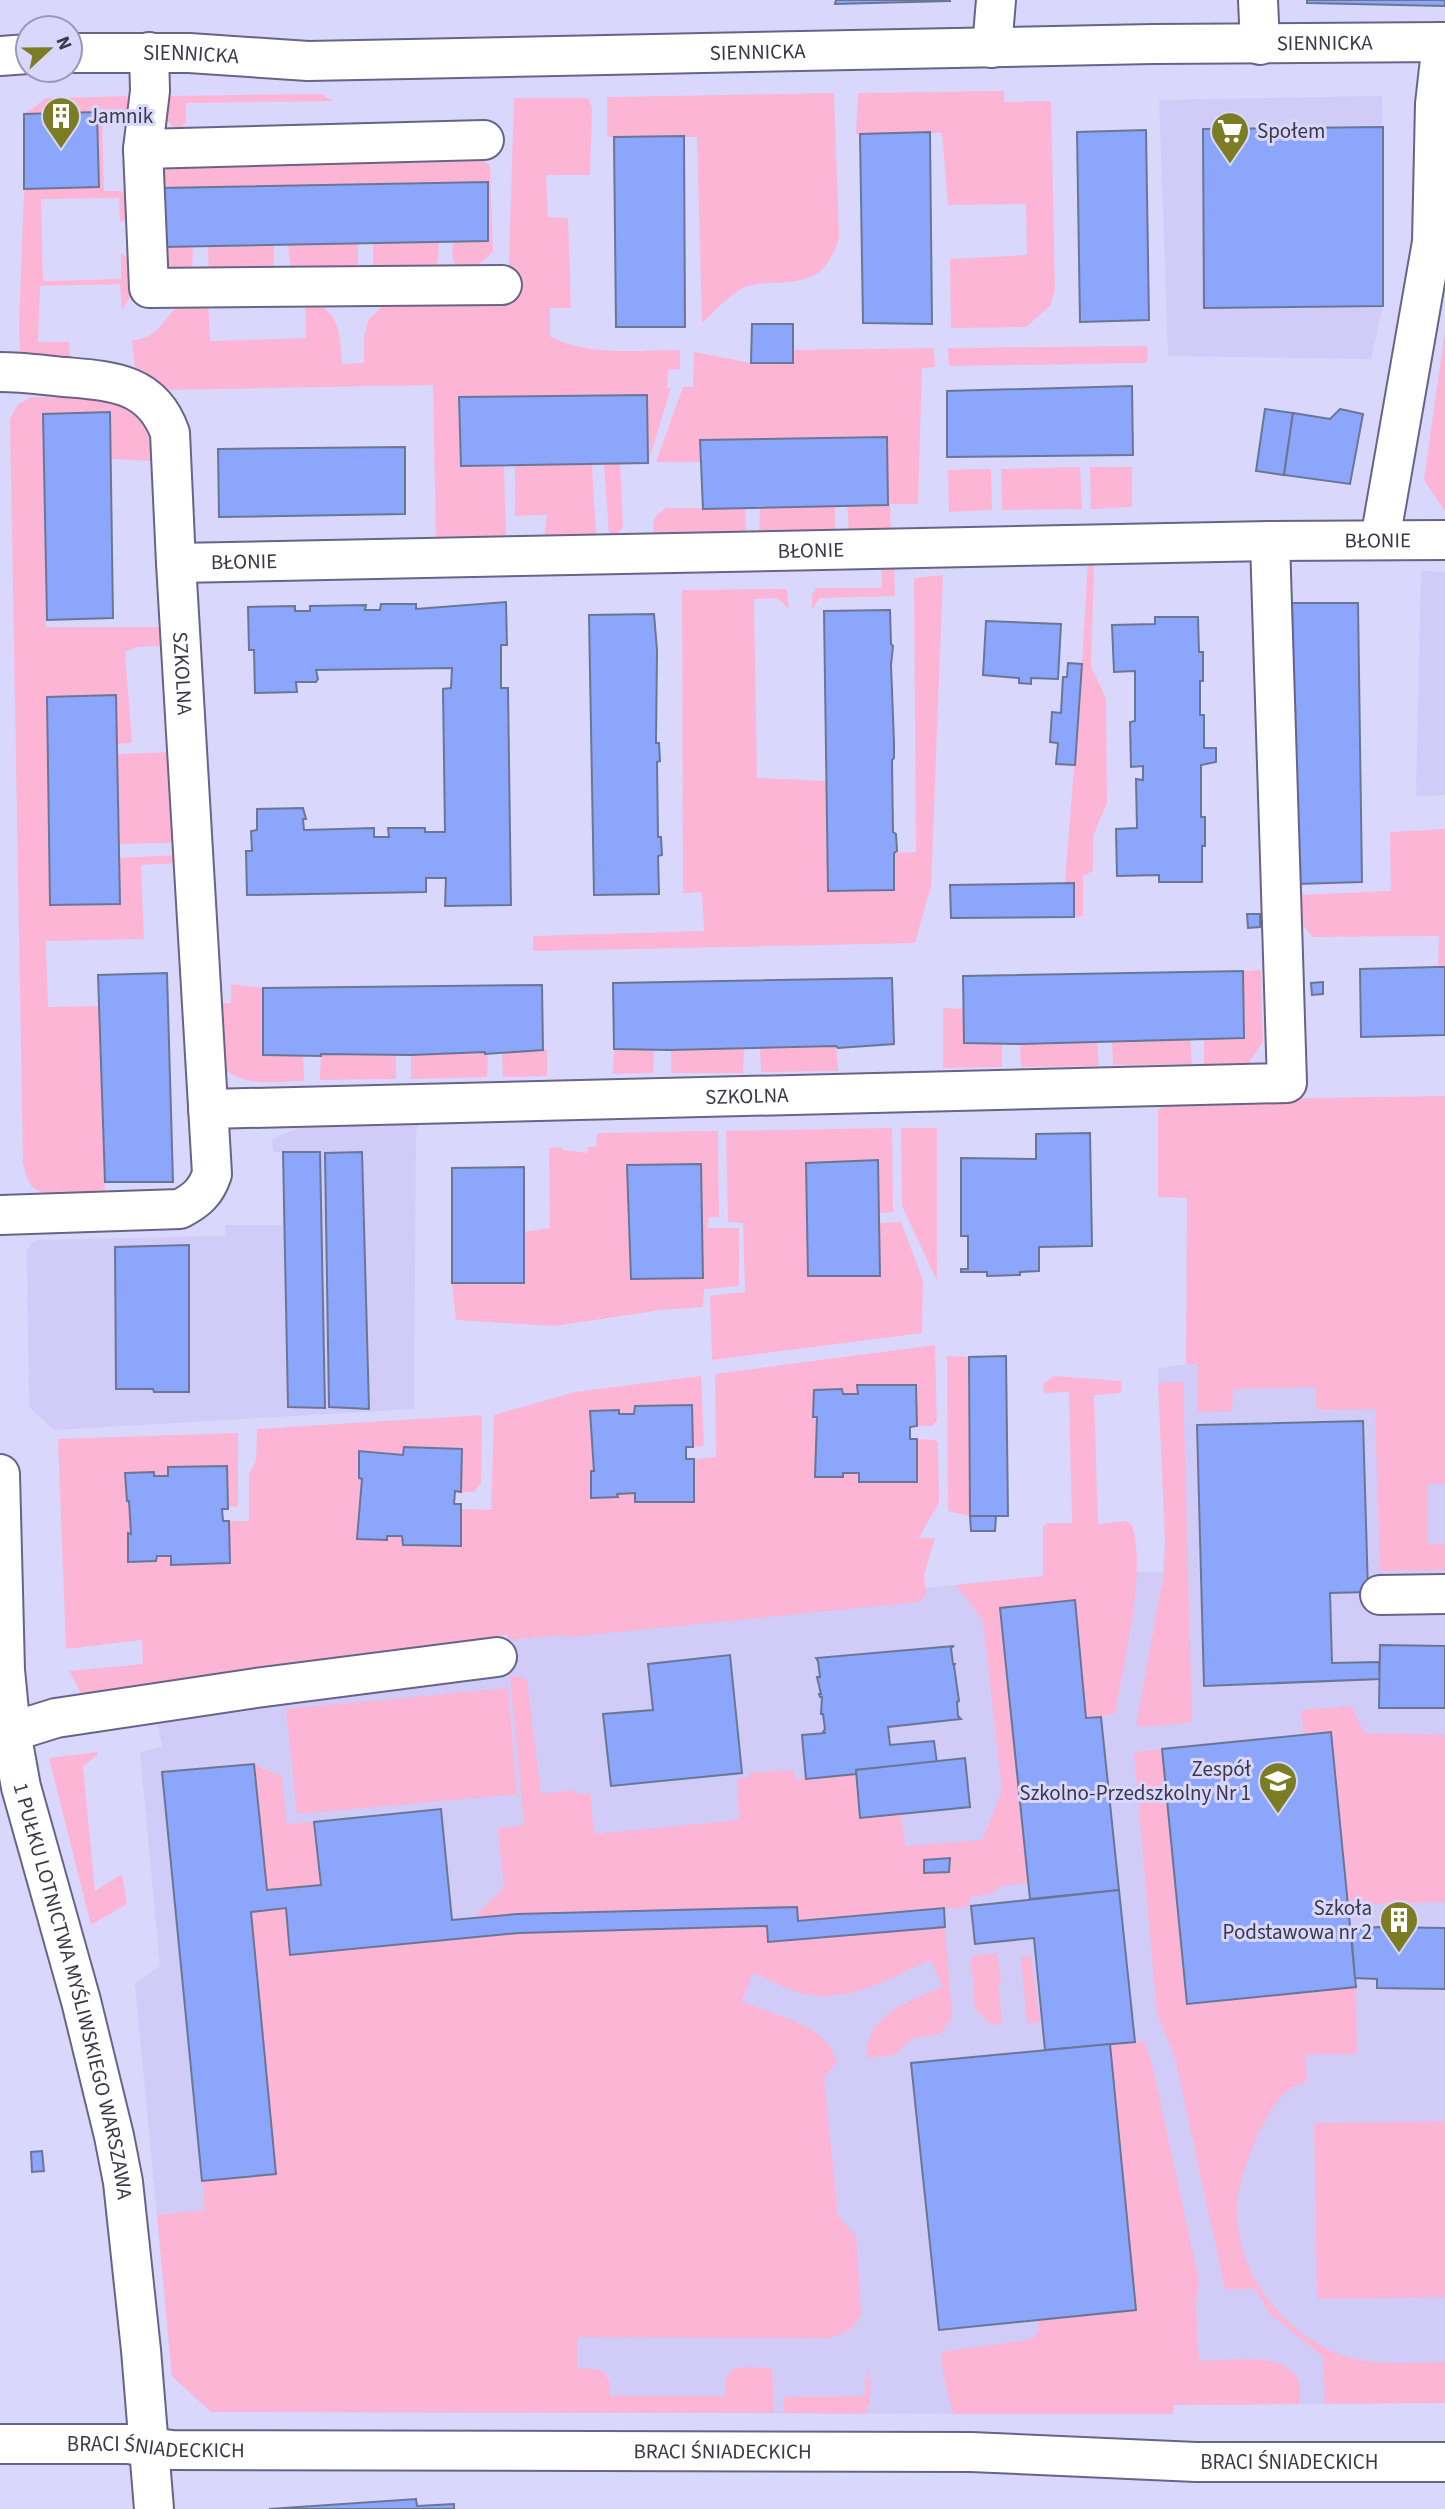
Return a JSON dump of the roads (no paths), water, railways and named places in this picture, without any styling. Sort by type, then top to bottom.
[{"type":"street","points":[[992,48],[996,0]]},
{"type":"street","points":[[1258,0],[1260,45]]},
{"type":"street","points":[[1380,540],[1439,215],[1435,104],[1444,43]]},
{"type":"street","name":"SIENNICKA","points":[[84,53],[149,52],[308,61],[992,48],[1444,43]]},
{"type":"street","points":[[149,52],[150,91],[144,149],[149,288],[502,285]]},
{"type":"street","points":[[144,149],[484,140]]},
{"type":"street","name":"SZKOLNA","points":[[0,372],[111,382],[133,389],[152,402],[164,416],[170,433],[212,1174],[201,1196],[180,1209],[0,1215]]},
{"type":"street","name":"BŁONIE","points":[[176,563],[1270,541],[1445,540]]},
{"type":"street","name":"SZKOLNA","points":[[208,1109],[1287,1083],[1270,541]]},
{"type":"street","name":"1 PUŁKU LOTNICTWA MYŚLIWSKIEGO WARSZAWA","points":[[0,1474],[5,1670],[10,1731],[21,1787],[81,2001],[114,2136],[130,2243],[155,2509]]},
{"type":"street","points":[[1380,1595],[1445,1594]]},
{"type":"street","points":[[10,1731],[56,1718],[256,1688],[497,1657]]},
{"type":"street","name":"BRACI ŚNIADECKICH","points":[[0,2444],[127,2444],[172,2450],[957,2452],[1196,2462],[1445,2462]]},
{"type":"place","name":"Jamnik","points":[[61,150]]},
{"type":"place","name":"Społem","points":[[1230,165]]},
{"type":"place","name":"Zespół Szkolno-Przedszkolny Nr 1","points":[[1278,1815]]},
{"type":"place","name":"Szkoła Podstawowa nr 2","points":[[1399,1954]]}]
